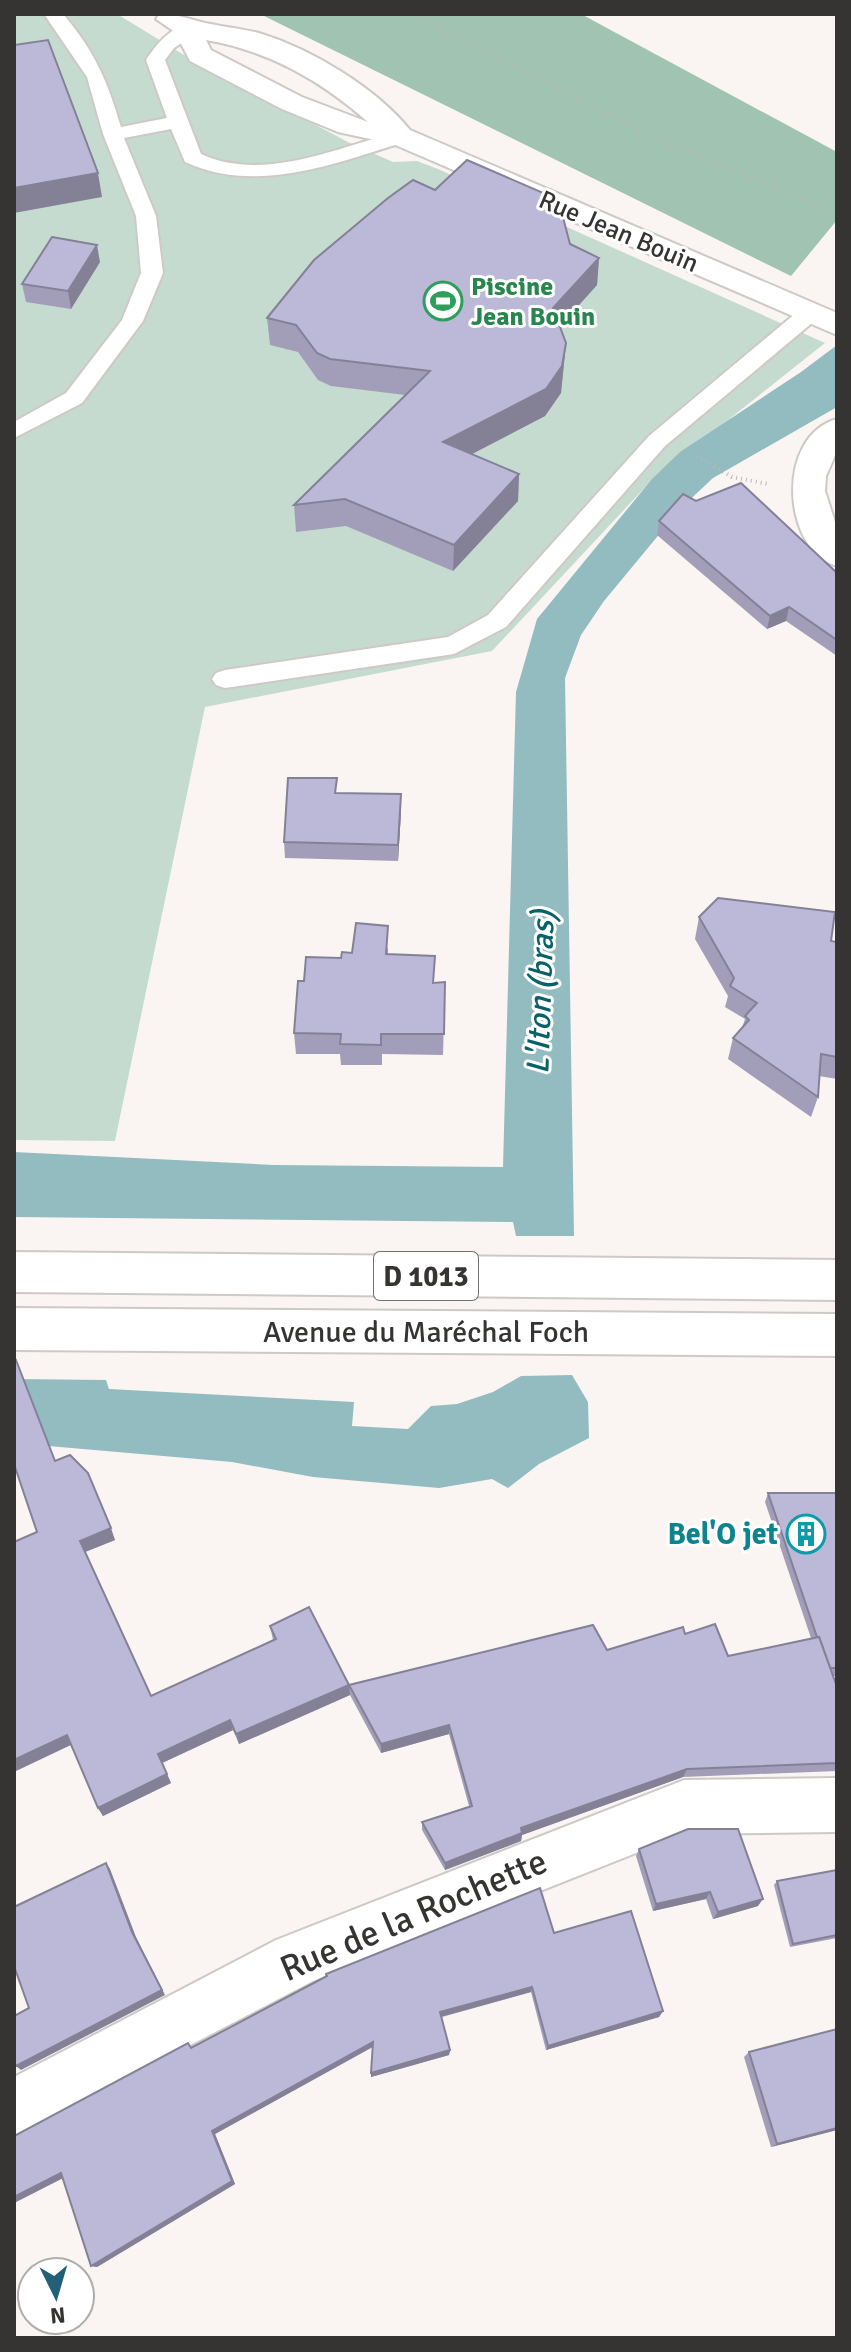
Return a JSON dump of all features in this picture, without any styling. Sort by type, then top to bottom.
[{"type":"street","name":"Rue Jean Bouin","points":[[163,14],[188,30],[255,41],[299,63],[378,113],[401,137]]},
{"type":"street","name":"Rue Jean Bouin","points":[[188,30],[200,55],[292,103],[348,126],[401,137],[825,311]]},
{"type":"street","points":[[837,430],[819,447],[807,486],[808,506],[818,531],[837,554]]},
{"type":"street","name":"Avenue du Maréchal Foch","points":[[14,1272],[837,1280]]},
{"type":"street","name":"Avenue du Maréchal Foch","points":[[14,1329],[837,1335]]},
{"type":"street","name":"Rue de la Rochette","points":[[14,2108],[296,1960],[670,1812],[684,1807],[837,1805]]},
{"type":"lane","points":[[14,431],[74,398],[132,321],[152,273],[146,216],[113,134],[97,77],[53,14]]},
{"type":"lane","points":[[188,30],[167,44],[155,60],[192,158],[223,171],[253,171],[330,157],[401,137]]},
{"type":"lane","points":[[113,134],[178,122]]},
{"type":"lane","points":[[225,679],[454,645],[475,636],[497,621],[657,441],[825,311]]},
{"type":"path","points":[[411,14],[641,131],[837,214]]},
{"type":"path","points":[[693,454],[732,477]]},
{"type":"green space","points":[[14,14],[117,14],[189,58],[348,142],[393,162],[417,161],[438,169],[825,343],[650,482],[492,651],[205,707],[115,1141],[14,1140]]},
{"type":"green space","points":[[260,14],[581,14],[837,152],[837,220],[791,276]]},
{"type":"water","name":"L'Iton (bras)","points":[[837,345],[837,407],[713,478],[681,508],[604,601],[581,635],[565,678],[574,1236],[516,1236],[513,1222],[14,1217],[14,1152],[274,1165],[503,1167],[516,692],[537,619],[652,479],[680,452]]},
{"type":"water","points":[[572,1375],[588,1402],[589,1438],[539,1464],[508,1488],[492,1479],[439,1488],[313,1477],[232,1462],[14,1443],[14,1379],[106,1380],[109,1389],[354,1402],[352,1426],[408,1429],[431,1406],[457,1404],[493,1392],[521,1376]]},
{"type":"building","points":[[48,40],[98,173],[14,188],[14,45]]},
{"type":"building","name":"Piscine Jean Bouin","points":[[467,160],[548,195],[560,206],[570,244],[599,258],[553,308],[566,343],[562,366],[546,389],[443,442],[519,474],[454,545],[345,499],[294,505],[430,371],[330,359],[317,353],[296,325],[267,318],[314,260],[388,198],[413,180],[435,190]]},
{"type":"building","points":[[52,237],[97,245],[68,291],[22,284]]},
{"type":"building","points":[[741,483],[837,573],[837,640],[789,607],[770,616],[659,521],[683,494],[696,501]]},
{"type":"building","points":[[288,778],[337,778],[335,793],[401,794],[398,845],[284,842]]},
{"type":"building","points":[[718,898],[835,912],[831,941],[837,942],[837,1057],[821,1054],[818,1097],[733,1038],[749,1020],[745,1016],[757,1003],[730,986],[734,978],[699,917]]},
{"type":"building","points":[[356,923],[388,926],[386,954],[435,956],[433,983],[445,982],[444,1034],[381,1034],[381,1045],[340,1044],[341,1034],[294,1033],[298,981],[304,981],[306,957],[341,958],[342,952],[352,953]]},
{"type":"building","points":[[16,1360],[55,1461],[70,1455],[88,1473],[111,1528],[80,1541],[151,1696],[276,1639],[270,1626],[309,1607],[349,1685],[236,1734],[230,1720],[158,1754],[167,1774],[98,1808],[67,1735],[14,1760],[14,1542],[37,1532],[14,1464]]},
{"type":"building","points":[[768,1493],[837,1493],[837,1668],[830,1668],[817,1637]]},
{"type":"building","points":[[715,1624],[728,1656],[819,1637],[837,1687],[837,1763],[687,1769],[521,1828],[522,1833],[445,1863],[422,1822],[472,1806],[449,1725],[381,1744],[349,1685],[593,1625],[607,1650],[683,1627],[685,1634]]},
{"type":"building","points":[[688,1829],[738,1829],[763,1899],[718,1912],[710,1892],[656,1904],[639,1849]]},
{"type":"building","points":[[106,1863],[132,1932],[162,1990],[16,2066],[14,2016],[29,2008],[14,1966],[14,1907]]},
{"type":"building","points":[[837,1870],[837,1935],[793,1944],[777,1881]]},
{"type":"building","points":[[540,1888],[554,1933],[631,1911],[663,2011],[548,2046],[532,1987],[440,2012],[450,2050],[371,2073],[373,2042],[212,2131],[232,2181],[96,2263],[96,2256],[88,2256],[61,2173],[14,2197],[14,2136],[188,2043],[191,2048],[326,1974]]},
{"type":"building","points":[[837,2029],[837,2128],[777,2144],[749,2052]]},
{"type":"place","name":"Piscine Jean Bouin","points":[[443,301]]},
{"type":"place","name":"Bel'O jet","points":[[806,1534]]}]
